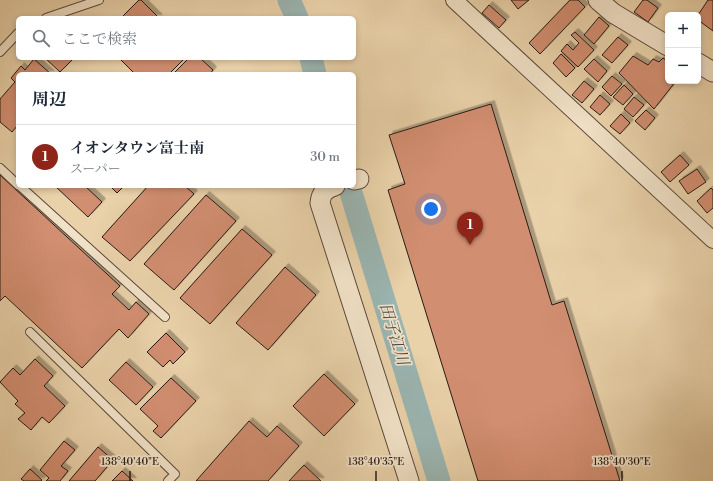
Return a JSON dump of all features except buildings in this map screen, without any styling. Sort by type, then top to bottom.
[{"type":"street","points":[[454,0],[713,240]]},
{"type":"street","points":[[598,0],[613,13],[665,44]]},
{"type":"street","points":[[701,64],[713,72]]},
{"type":"street","points":[[329,188],[320,197],[320,203],[409,481]]},
{"type":"lane","points":[[52,16],[99,0]]},
{"type":"lane","points":[[0,52],[16,35]]},
{"type":"lane","points":[[0,168],[16,182]]},
{"type":"lane","points":[[22,188],[165,318]]},
{"type":"lane","points":[[30,332],[175,474],[168,481]]},
{"type":"waterway","name":"田子江川","points":[[289,0],[296,16]]},
{"type":"waterway","name":"田子江川","points":[[312,60],[314,72]]},
{"type":"waterway","name":"田子江川","points":[[350,188],[439,481]]},
{"type":"place","name":"イオンタウン富士南","points":[[470,245]]}]
